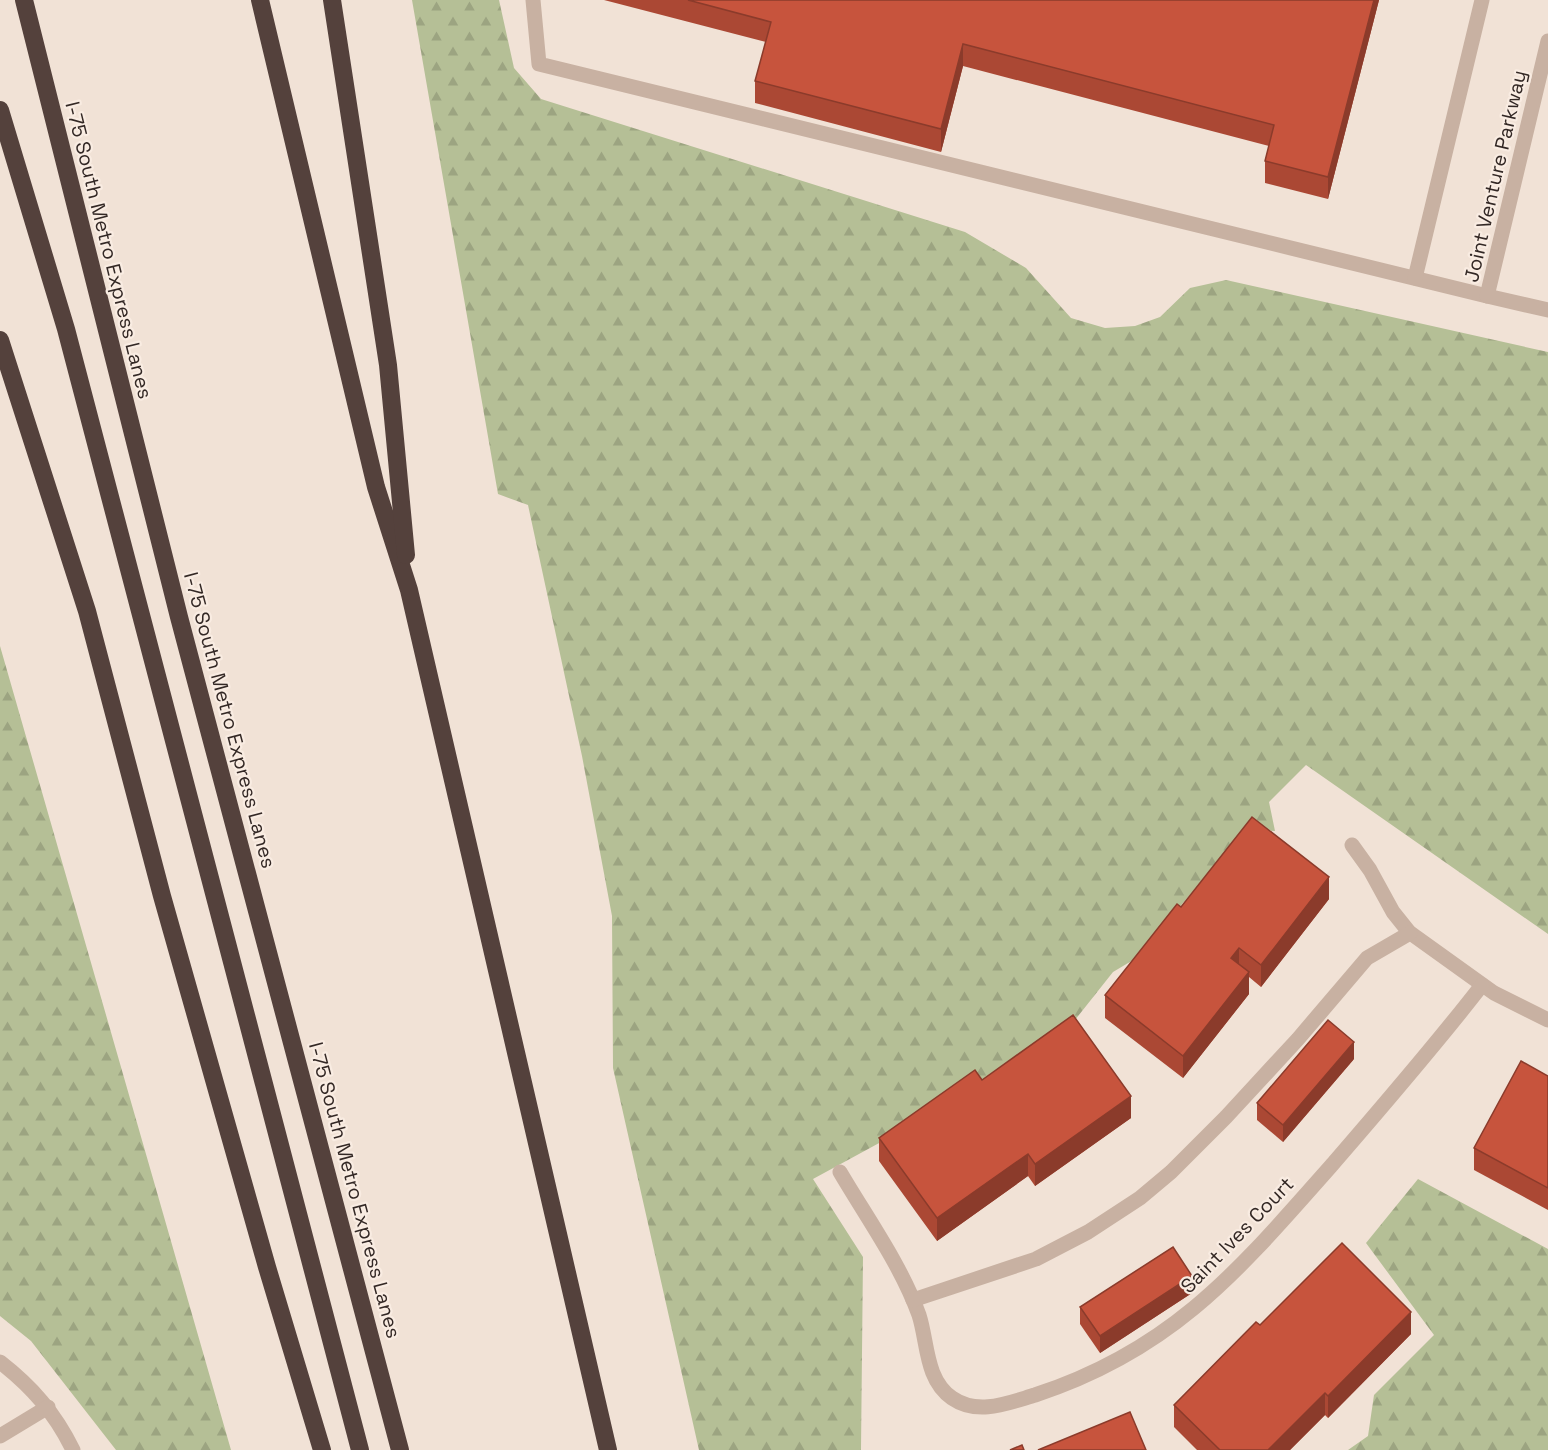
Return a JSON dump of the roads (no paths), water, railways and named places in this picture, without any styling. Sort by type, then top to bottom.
[{"type":"highway","name":"I-75 South Metro Express Lanes","points":[[24,0],[173,594],[400,1450]]},
{"type":"highway","points":[[260,0],[376,487],[409,590],[608,1450]]},
{"type":"highway","points":[[332,0],[388,365],[409,590]]},
{"type":"highway","points":[[0,111],[69,341],[360,1450]]},
{"type":"highway","points":[[0,340],[87,611],[162,896],[267,1267],[322,1450]]},
{"type":"street","points":[[533,0],[539,64],[1487,296]]},
{"type":"street","points":[[1415,278],[1482,0]]},
{"type":"street","name":"Joint Venture Parkway","points":[[1548,41],[1487,296],[1548,310]]},
{"type":"street","points":[[1352,845],[1370,870],[1393,912],[1410,933],[1482,985],[1548,1020]]},
{"type":"street","points":[[913,1300],[1036,1259],[1088,1232],[1140,1198],[1171,1172],[1234,1108],[1298,1039],[1367,958],[1410,933]]},
{"type":"street","name":"Saint Ives Court","points":[[840,1172],[913,1300],[936,1380],[950,1396],[971,1406],[987,1408],[1005,1404],[1054,1388],[1132,1352],[1199,1306],[1252,1255],[1439,1040],[1482,985]]},
{"type":"street","points":[[0,1362],[34,1389],[48,1407],[73,1450]]},
{"type":"street","points":[[0,1436],[48,1407]]}]
